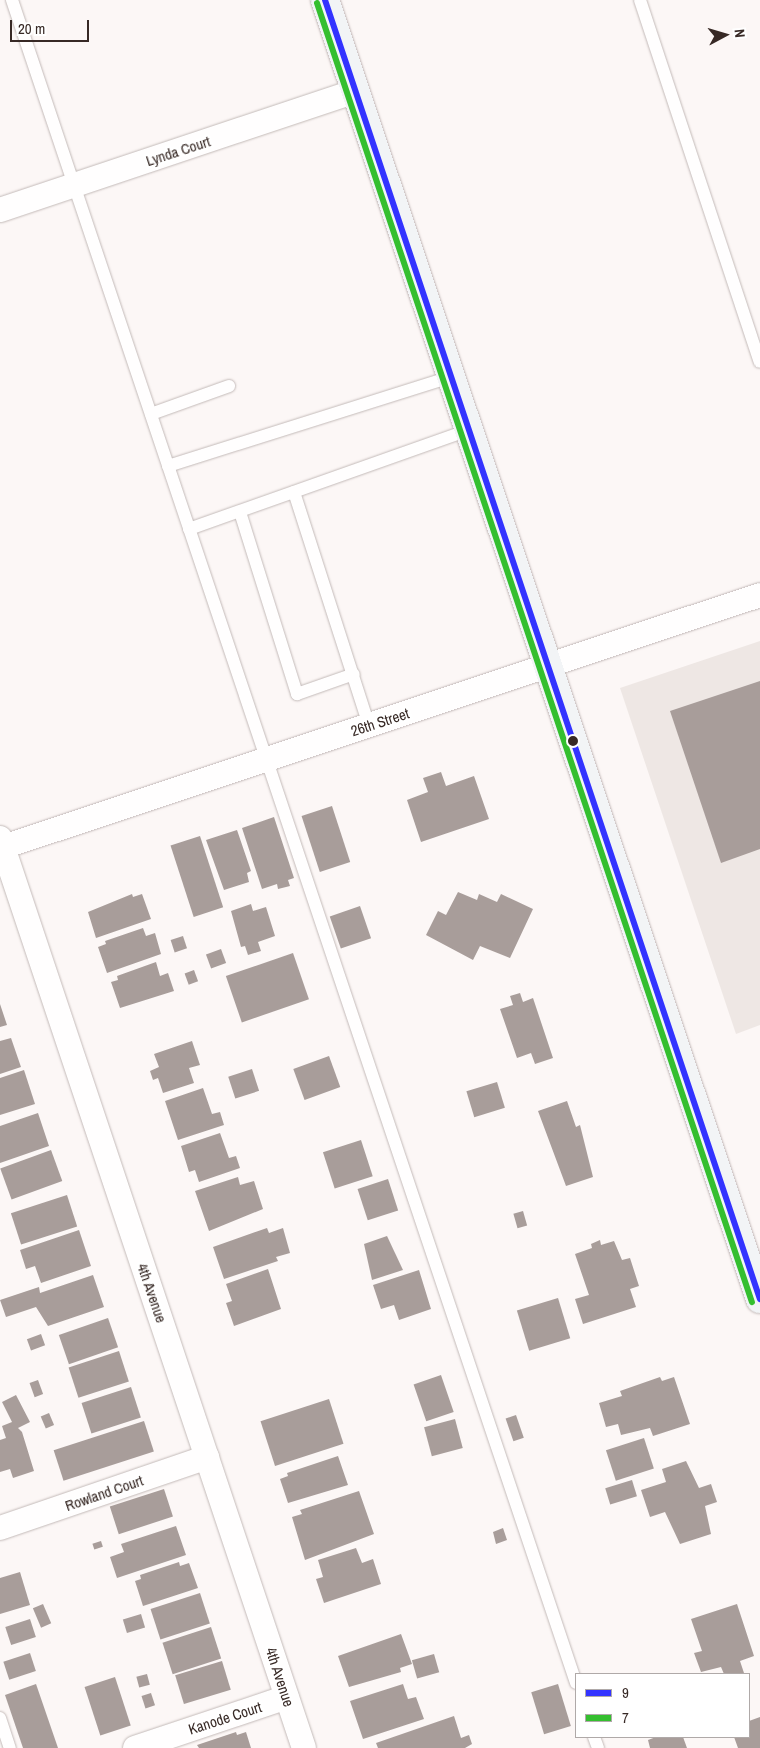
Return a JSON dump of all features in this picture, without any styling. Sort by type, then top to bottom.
[{"type":"main road","points":[[325,0],[760,1298]]},
{"type":"street","name":"Lynda Court","points":[[0,210],[356,91]]},
{"type":"street","name":"26th Street","points":[[1,844],[549,667],[760,594]]},
{"type":"street","name":"4th Avenue","points":[[1,844],[304,1748]]},
{"type":"street","name":"Rowland Court","points":[[0,1528],[208,1457]]},
{"type":"street","name":"Kanode Court","points":[[141,1747],[287,1697]]},
{"type":"lane","points":[[12,0],[575,1680]]},
{"type":"lane","points":[[640,0],[760,362]]},
{"type":"lane","points":[[168,466],[451,377]]},
{"type":"lane","points":[[151,414],[229,386]]},
{"type":"lane","points":[[189,529],[469,430]]},
{"type":"lane","points":[[294,492],[369,725]]},
{"type":"lane","points":[[240,512],[297,694],[354,674]]},
{"type":"lane","points":[[0,1718],[10,1748]]},
{"type":"shaded area","points":[[760,641],[760,1025],[736,1034],[620,688]]},
{"type":"building","points":[[760,681],[760,849],[721,863],[670,711]]},
{"type":"building","points":[[441,772],[446,786],[474,776],[489,819],[421,842],[407,800],[428,792],[423,778]]},
{"type":"building","points":[[332,806],[350,862],[320,872],[302,816]]},
{"type":"building","points":[[274,817],[294,878],[288,880],[290,886],[278,889],[277,884],[262,889],[242,828]]},
{"type":"building","points":[[237,830],[251,871],[247,873],[249,882],[224,890],[206,840]]},
{"type":"building","points":[[200,836],[223,907],[194,917],[171,846]]},
{"type":"building","points":[[458,892],[477,900],[479,894],[497,902],[501,894],[533,909],[510,958],[480,946],[473,960],[426,935],[438,911],[446,915]]},
{"type":"building","points":[[132,894],[133,897],[142,894],[151,919],[96,938],[88,912]]},
{"type":"building","points":[[251,904],[253,911],[266,907],[275,936],[258,942],[261,951],[248,955],[245,946],[241,947],[231,911]]},
{"type":"building","points":[[360,906],[371,938],[341,949],[330,916]]},
{"type":"building","points":[[143,928],[146,936],[155,933],[161,954],[107,973],[98,947],[106,944],[105,941]]},
{"type":"building","points":[[183,936],[187,948],[175,952],[171,940]]},
{"type":"building","points":[[221,949],[226,963],[211,969],[206,954]]},
{"type":"building","points":[[293,953],[309,999],[242,1022],[226,976]]},
{"type":"building","points":[[156,962],[160,976],[168,973],[174,991],[120,1008],[111,982],[118,980],[117,976]]},
{"type":"building","points":[[194,970],[198,981],[189,985],[185,973]]},
{"type":"building","points":[[520,993],[523,1002],[533,998],[553,1058],[535,1064],[531,1053],[517,1058],[500,1009],[513,1005],[510,996]]},
{"type":"building","points":[[0,1004],[7,1025],[0,1027]]},
{"type":"building","points":[[11,1038],[21,1067],[0,1074],[0,1041]]},
{"type":"building","points":[[192,1041],[200,1065],[189,1068],[194,1083],[163,1093],[158,1078],[153,1080],[150,1071],[159,1067],[154,1054]]},
{"type":"building","points":[[329,1056],[340,1087],[305,1100],[293,1069]]},
{"type":"building","points":[[252,1069],[259,1091],[235,1099],[228,1077]]},
{"type":"building","points":[[24,1070],[35,1104],[0,1115],[0,1078]]},
{"type":"building","points":[[497,1082],[505,1108],[474,1117],[466,1091]]},
{"type":"building","points":[[203,1088],[212,1114],[220,1112],[224,1125],[178,1140],[165,1101]]},
{"type":"building","points":[[567,1101],[576,1127],[580,1125],[593,1177],[566,1186],[538,1111]]},
{"type":"building","points":[[38,1113],[49,1146],[0,1163],[0,1126]]},
{"type":"building","points":[[220,1133],[229,1158],[236,1156],[240,1168],[199,1182],[195,1170],[189,1172],[181,1146]]},
{"type":"building","points":[[361,1140],[373,1176],[335,1189],[323,1152]]},
{"type":"building","points":[[51,1150],[62,1181],[12,1199],[0,1168]]},
{"type":"building","points":[[238,1177],[240,1185],[254,1181],[263,1209],[209,1231],[195,1191]]},
{"type":"building","points":[[388,1179],[398,1210],[368,1220],[358,1189]]},
{"type":"building","points":[[67,1195],[77,1226],[21,1245],[11,1213]]},
{"type":"building","points":[[523,1211],[527,1225],[518,1228],[513,1214]]},
{"type":"building","points":[[267,1228],[269,1233],[283,1228],[290,1253],[276,1257],[278,1261],[224,1279],[213,1247]]},
{"type":"building","points":[[79,1230],[91,1266],[41,1283],[35,1266],[26,1269],[20,1250]]},
{"type":"building","points":[[387,1236],[403,1270],[372,1280],[364,1244]]},
{"type":"building","points":[[600,1240],[601,1245],[614,1241],[622,1260],[630,1258],[639,1286],[630,1289],[636,1307],[583,1324],[575,1299],[589,1295],[575,1254],[592,1248],[591,1244]]},
{"type":"building","points":[[268,1269],[281,1309],[234,1326],[226,1303],[232,1301],[226,1284]]},
{"type":"building","points":[[419,1270],[431,1309],[399,1320],[394,1305],[381,1309],[373,1285]]},
{"type":"building","points":[[93,1275],[104,1307],[48,1326],[36,1307],[6,1317],[0,1300],[39,1287],[40,1293]]},
{"type":"building","points":[[558,1298],[570,1338],[529,1351],[517,1311]]},
{"type":"building","points":[[108,1318],[118,1347],[69,1364],[59,1335]]},
{"type":"building","points":[[41,1334],[45,1345],[31,1350],[27,1339]]},
{"type":"building","points":[[119,1351],[129,1381],[78,1398],[69,1367]]},
{"type":"building","points":[[441,1375],[454,1412],[426,1421],[414,1384]]},
{"type":"building","points":[[660,1377],[662,1381],[674,1377],[690,1424],[653,1436],[650,1428],[621,1435],[618,1424],[606,1427],[599,1403],[622,1396],[620,1391]]},
{"type":"building","points":[[38,1380],[43,1394],[35,1397],[30,1383]]},
{"type":"building","points":[[131,1387],[141,1417],[91,1434],[82,1403]]},
{"type":"building","points":[[16,1395],[30,1422],[18,1428],[22,1432],[34,1471],[13,1478],[10,1469],[0,1472],[0,1440],[6,1438],[2,1426],[12,1422],[2,1402]]},
{"type":"building","points":[[329,1399],[344,1444],[275,1466],[261,1421]]},
{"type":"building","points":[[49,1413],[54,1425],[46,1428],[41,1417]]},
{"type":"building","points":[[516,1415],[524,1438],[513,1441],[506,1419]]},
{"type":"building","points":[[455,1419],[463,1448],[432,1456],[424,1427]]},
{"type":"building","points":[[144,1421],[154,1451],[64,1481],[54,1450]]},
{"type":"building","points":[[644,1438],[654,1468],[616,1481],[606,1450]]},
{"type":"building","points":[[338,1456],[348,1485],[288,1503],[280,1479],[288,1476],[287,1473]]},
{"type":"building","points":[[686,1461],[699,1488],[711,1484],[717,1502],[705,1506],[711,1534],[680,1544],[665,1512],[650,1517],[641,1490],[666,1482],[662,1469]]},
{"type":"building","points":[[632,1480],[637,1496],[610,1504],[605,1488]]},
{"type":"building","points":[[164,1489],[173,1517],[119,1534],[110,1507]]},
{"type":"building","points":[[359,1491],[374,1534],[305,1560],[292,1517],[302,1514],[300,1510]]},
{"type":"building","points":[[176,1526],[186,1555],[117,1578],[110,1557],[124,1552],[121,1544]]},
{"type":"building","points":[[503,1528],[507,1540],[496,1544],[493,1532]]},
{"type":"building","points":[[101,1541],[103,1547],[94,1549],[92,1544]]},
{"type":"building","points":[[356,1548],[362,1563],[373,1559],[381,1584],[324,1603],[316,1579],[323,1577],[318,1560]]},
{"type":"building","points":[[179,1562],[180,1566],[189,1563],[198,1588],[143,1606],[135,1581],[141,1579],[140,1575]]},
{"type":"building","points":[[20,1572],[30,1605],[0,1614],[0,1578]]},
{"type":"building","points":[[200,1593],[210,1623],[160,1640],[151,1609]]},
{"type":"building","points":[[43,1604],[51,1623],[41,1628],[33,1608]]},
{"type":"building","points":[[737,1604],[754,1656],[740,1661],[744,1673],[724,1673],[721,1667],[701,1672],[694,1653],[702,1651],[691,1619]]},
{"type":"building","points":[[141,1614],[145,1627],[127,1633],[123,1620]]},
{"type":"building","points":[[30,1619],[36,1637],[11,1645],[5,1627]]},
{"type":"building","points":[[211,1627],[221,1658],[173,1674],[162,1643]]},
{"type":"building","points":[[401,1634],[412,1664],[400,1668],[401,1672],[349,1687],[338,1656]]},
{"type":"building","points":[[30,1653],[36,1671],[9,1680],[3,1662]]},
{"type":"building","points":[[434,1654],[439,1672],[417,1679],[412,1660]]},
{"type":"building","points":[[222,1661],[231,1690],[184,1704],[175,1675]]},
{"type":"building","points":[[147,1674],[150,1685],[139,1687],[136,1677]]},
{"type":"building","points":[[115,1677],[131,1726],[100,1735],[85,1687]]},
{"type":"building","points":[[36,1684],[58,1748],[23,1748],[5,1695]]},
{"type":"building","points":[[403,1684],[408,1699],[416,1697],[424,1719],[363,1739],[350,1701]]},
{"type":"building","points":[[558,1684],[571,1726],[544,1734],[531,1692]]},
{"type":"building","points":[[151,1693],[155,1705],[146,1708],[141,1696]]},
{"type":"building","points":[[454,1716],[461,1738],[469,1735],[472,1744],[465,1748],[378,1748],[376,1743]]},
{"type":"building","points":[[760,1717],[760,1748],[738,1748],[734,1738],[750,1738],[750,1721]]},
{"type":"building","points":[[236,1732],[237,1735],[246,1732],[251,1748],[199,1748],[197,1745]]},
{"type":"building","points":[[653,1738],[683,1738],[687,1748],[650,1748],[648,1740]]},
{"type":"transit line","name":"9","points":[[325,0],[760,1299]]},
{"type":"transit line","name":"7","points":[[317,3],[752,1302]]}]
